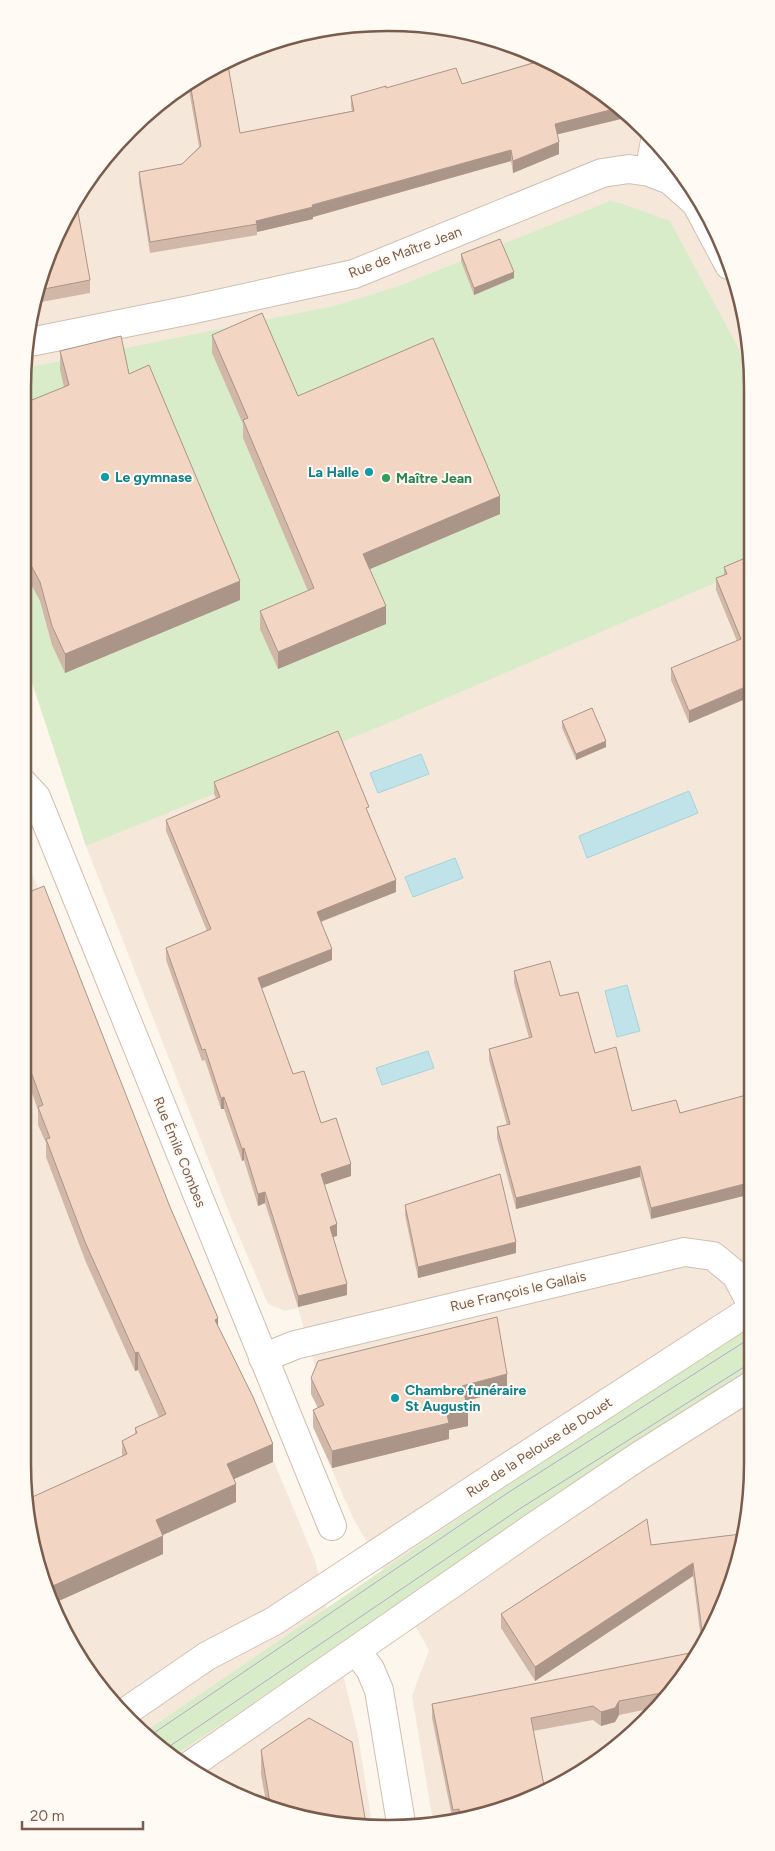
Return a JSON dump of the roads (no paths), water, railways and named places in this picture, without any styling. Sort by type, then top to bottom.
[{"type":"street","points":[[649,172],[653,151]]},
{"type":"street","name":"Rue de Maître Jean","points":[[34,341],[190,310],[354,274],[602,173],[629,170],[649,172],[670,180],[687,195]]},
{"type":"street","name":"Rue Émile Combes","points":[[31,792],[36,797],[332,1526]]},
{"type":"street","name":"Rue François le Gallais","points":[[263,1358],[295,1345],[684,1252],[713,1256],[736,1275],[744,1290]]},
{"type":"street","name":"Rue de la Pelouse de Douet","points":[[130,1709],[207,1656],[274,1621],[744,1314]]},
{"type":"street","points":[[194,1763],[639,1456],[744,1390]]},
{"type":"street","points":[[356,1651],[370,1669],[379,1690],[400,1819]]},
{"type":"water","points":[[421,754],[429,774],[378,793],[370,773]]},
{"type":"water","points":[[689,791],[698,813],[587,858],[579,836]]},
{"type":"water","points":[[455,858],[463,878],[413,897],[405,877]]},
{"type":"water","points":[[627,985],[640,1031],[617,1037],[605,991]]},
{"type":"water","points":[[428,1051],[434,1068],[382,1085],[376,1068]]},
{"type":"tram line","points":[[155,1732],[509,1492],[744,1342]]},
{"type":"tram line","points":[[171,1746],[521,1508],[744,1367]]},
{"type":"place","name":"La Halle","points":[[369,472]]},
{"type":"place","name":"Le gymnase","points":[[105,477]]},
{"type":"place","name":"Maître Jean","points":[[386,478]]},
{"type":"place","name":"Chambre funéraire St Augustin","points":[[395,1398]]}]
